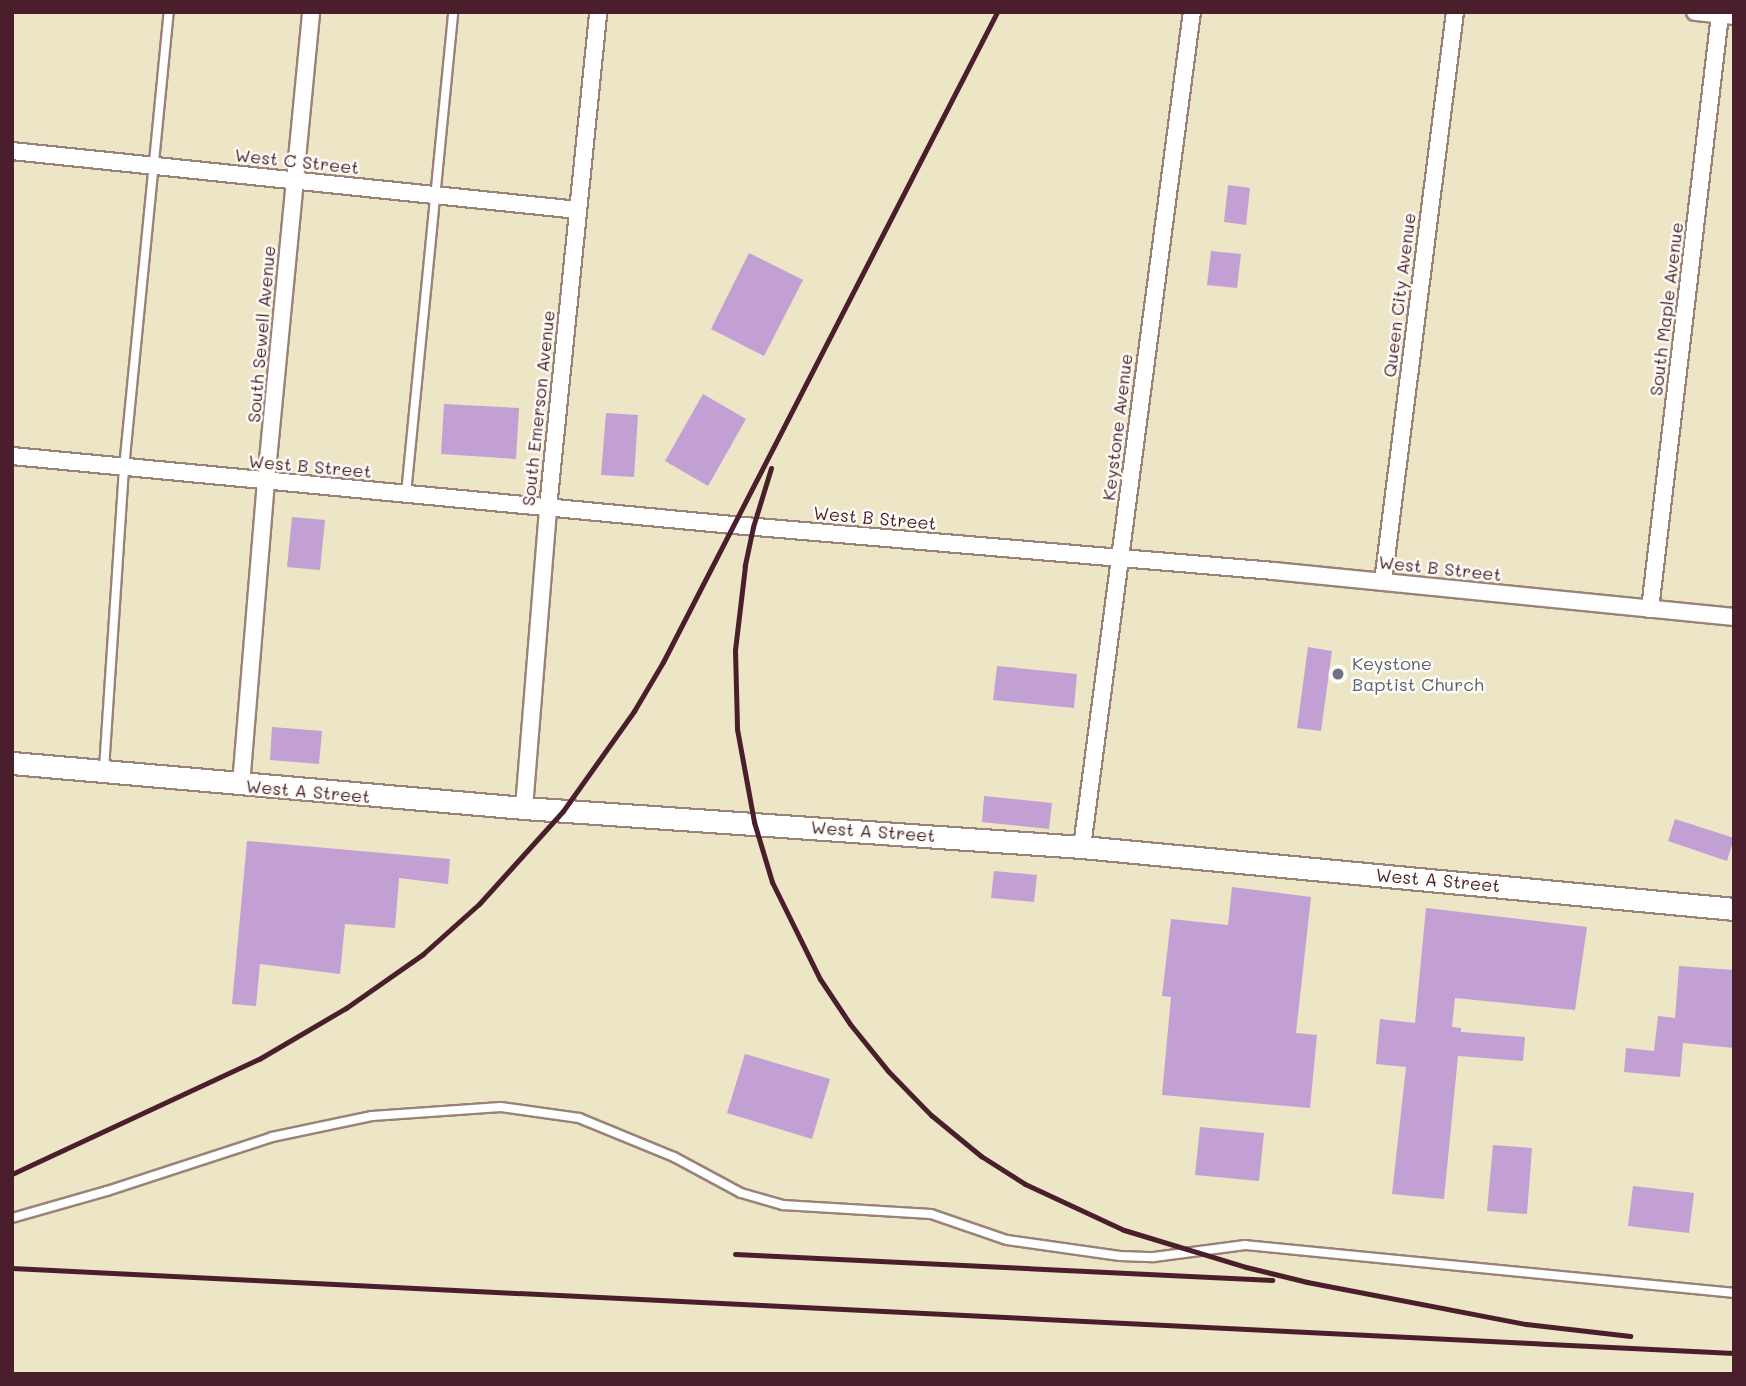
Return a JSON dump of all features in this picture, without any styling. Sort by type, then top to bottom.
[{"type":"street","name":"South Sewell Avenue","points":[[240,785],[266,481],[312,12]]},
{"type":"street","name":"South Emerson Avenue","points":[[524,808],[548,508],[598,12]]},
{"type":"street","name":"Keystone Avenue","points":[[1082,847],[1192,12]]},
{"type":"street","name":"Queen City Avenue","points":[[1384,582],[1455,12]]},
{"type":"street","points":[[1695,12],[1727,15]]},
{"type":"street","name":"South Maple Avenue","points":[[1650,609],[1727,15]]},
{"type":"street","name":"West C Street","points":[[12,150],[578,210]]},
{"type":"street","name":"West B Street","points":[[12,456],[548,508],[1120,557],[1734,617]]},
{"type":"street","name":"West A Street","points":[[12,763],[524,808],[1082,847],[1734,909]]},
{"type":"lane","points":[[104,772],[124,468],[169,12]]},
{"type":"lane","points":[[406,494],[453,12]]},
{"type":"lane","points":[[12,1218],[107,1191],[272,1137],[372,1116],[501,1107],[579,1118],[674,1157],[741,1194],[783,1205],[931,1214],[1007,1240],[1120,1256],[1154,1257],[1245,1245],[1734,1293]]},
{"type":"building","points":[[1228,185],[1250,188],[1246,225],[1224,222]]},
{"type":"building","points":[[1211,251],[1241,254],[1237,288],[1207,285]]},
{"type":"building","points":[[749,253],[803,280],[764,356],[711,329]]},
{"type":"building","points":[[703,394],[746,419],[708,486],[665,461]]},
{"type":"building","points":[[444,404],[519,408],[516,459],[441,454]]},
{"type":"building","points":[[606,413],[638,415],[634,477],[601,475]]},
{"type":"building","points":[[292,517],[325,520],[320,570],[287,567]]},
{"type":"building","points":[[1308,647],[1332,651],[1321,731],[1297,728]]},
{"type":"building","points":[[997,666],[1077,674],[1074,708],[993,700]]},
{"type":"building","points":[[272,727],[322,731],[319,764],[270,760]]},
{"type":"building","points":[[984,796],[1052,803],[1049,829],[982,822]]},
{"type":"building","points":[[1675,819],[1734,838],[1727,861],[1668,841]]},
{"type":"building","points":[[247,841],[450,859],[448,884],[399,878],[395,928],[345,924],[340,974],[260,964],[256,1006],[232,1004]]},
{"type":"building","points":[[994,871],[1037,875],[1034,902],[991,898]]},
{"type":"building","points":[[1232,887],[1311,897],[1296,1033],[1317,1035],[1310,1108],[1162,1095],[1171,997],[1162,996],[1171,919],[1228,925]]},
{"type":"building","points":[[1426,908],[1587,927],[1575,1010],[1455,998],[1452,1027],[1461,1028],[1461,1032],[1525,1037],[1523,1061],[1458,1056],[1444,1199],[1392,1194],[1406,1067],[1376,1064],[1380,1019],[1415,1023]]},
{"type":"building","points":[[1679,966],[1734,970],[1734,1048],[1683,1043],[1680,1077],[1624,1072],[1626,1048],[1654,1051],[1658,1016],[1675,1018]]},
{"type":"building","points":[[745,1054],[830,1079],[812,1139],[727,1113]]},
{"type":"building","points":[[1200,1127],[1264,1133],[1259,1181],[1195,1175]]},
{"type":"building","points":[[1493,1145],[1532,1148],[1527,1214],[1487,1211]]},
{"type":"building","points":[[1633,1186],[1694,1193],[1689,1233],[1628,1226]]},
{"type":"railway","points":[[12,1174],[259,1059],[346,1008],[423,954],[479,904],[563,811],[634,711],[663,662],[997,12]]},
{"type":"railway","points":[[771,468],[753,527],[745,566],[735,650],[737,729],[754,822],[772,882],[820,979],[850,1024],[888,1071],[931,1115],[981,1156],[1025,1184],[1124,1230],[1246,1267],[1307,1282],[1526,1324],[1630,1336]]},
{"type":"railway","points":[[735,1254],[1272,1280]]},
{"type":"railway","points":[[12,1268],[1734,1353]]},
{"type":"place","name":"Keystone Baptist Church","points":[[1338,674]]}]
